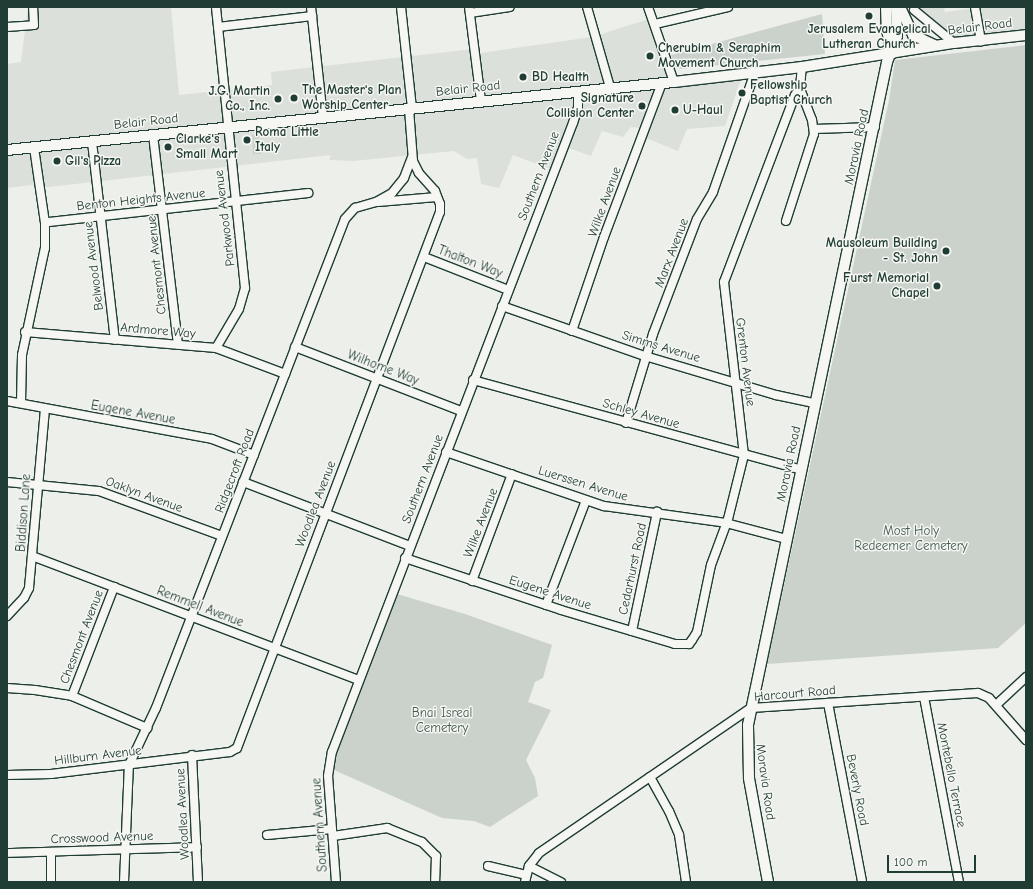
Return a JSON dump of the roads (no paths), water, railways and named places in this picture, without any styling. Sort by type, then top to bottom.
[{"type":"main road","points":[[886,7],[887,30],[892,53]]},
{"type":"main road","name":"Moravia Road","points":[[768,882],[746,760],[746,737],[786,539],[875,127],[887,62],[892,53],[897,36],[896,7]]},
{"type":"main road","points":[[900,7],[913,35],[926,43],[938,46]]},
{"type":"main road","name":"Belair Road","points":[[7,150],[610,87],[674,82],[802,67],[954,43],[1026,35]]},
{"type":"street","points":[[7,27],[34,25],[33,7]]},
{"type":"street","name":"Parkwood Avenue","points":[[216,7],[245,293],[239,309],[216,348]]},
{"type":"street","points":[[311,7],[323,117]]},
{"type":"street","points":[[401,7],[410,109],[412,157],[419,173],[437,197]]},
{"type":"street","points":[[481,101],[469,10],[510,7]]},
{"type":"street","points":[[587,7],[610,87]]},
{"type":"street","points":[[648,7],[674,82]]},
{"type":"street","points":[[655,24],[728,7]]},
{"type":"street","points":[[975,7],[981,41]]},
{"type":"street","points":[[914,10],[954,43]]},
{"type":"street","points":[[218,27],[312,16]]},
{"type":"street","points":[[786,221],[814,129],[800,88],[802,67]]},
{"type":"street","name":"Marx Avenue","points":[[626,423],[645,356],[697,219],[713,192],[753,84],[755,72]]},
{"type":"street","name":"Wilke Avenue","points":[[572,331],[604,237],[662,83]]},
{"type":"street","name":"Grenton Avenue","points":[[689,644],[697,632],[708,579],[726,523],[744,455],[724,296],[724,282],[800,88]]},
{"type":"street","name":"Southern Avenue","points":[[336,882],[328,776],[330,762],[358,680],[578,108],[578,91]]},
{"type":"street","points":[[814,129],[875,127]]},
{"type":"street","name":"Chesmont Avenue","points":[[153,134],[178,345]]},
{"type":"street","name":"Belwood Avenue","points":[[92,142],[114,340]]},
{"type":"street","points":[[21,403],[22,356],[25,332],[45,248],[45,223],[34,148]]},
{"type":"street","name":"Ridgecroft Road","points":[[376,202],[392,193],[400,184],[412,157]]},
{"type":"street","name":"Benton Heights Avenue","points":[[49,222],[308,193]]},
{"type":"street","name":"Ridgecroft Road","points":[[129,764],[147,728],[192,616],[345,219],[355,208],[376,202],[437,197]]},
{"type":"street","name":"Woodlea Avenue","points":[[198,882],[192,756],[230,752],[237,748],[325,513],[424,257],[440,212],[437,197]]},
{"type":"street","name":"Thalton Way","points":[[424,257],[508,290]]},
{"type":"street","name":"Simms Avenue","points":[[502,306],[645,356],[776,395],[815,403]]},
{"type":"street","name":"Ardmore Way","points":[[25,332],[216,348],[285,374]]},
{"type":"street","name":"Wilhome Way","points":[[295,347],[461,411]]},
{"type":"street","name":"Schley Avenue","points":[[473,380],[802,470]]},
{"type":"street","name":"Eugene Avenue","points":[[7,401],[21,403],[45,410],[212,439],[254,455]]},
{"type":"street","name":"Biddison Lane","points":[[8,613],[24,598],[29,588],[45,410]]},
{"type":"street","name":"Luerssen Avenue","points":[[446,452],[586,500],[617,509],[657,512],[726,523],[786,539]]},
{"type":"street","name":"Wilke Avenue","points":[[472,581],[512,474]]},
{"type":"street","name":"Oaklyn Avenue","points":[[7,482],[99,491],[222,536]]},
{"type":"street","points":[[243,482],[410,546]]},
{"type":"street","points":[[546,605],[586,500]]},
{"type":"street","name":"Cedarhurst Road","points":[[632,631],[657,512]]},
{"type":"street","name":"Remmell Avenue","points":[[32,556],[358,680]]},
{"type":"street","name":"Eugene Avenue","points":[[405,558],[546,605],[675,644],[689,644]]},
{"type":"street","name":"Chesmont Avenue","points":[[72,696],[114,587]]},
{"type":"street","points":[[996,705],[1026,677]]},
{"type":"street","points":[[7,688],[35,690],[72,696],[147,728]]},
{"type":"street","name":"Harcourt Road","points":[[529,866],[535,857],[548,847],[751,708],[978,693],[986,696],[996,705],[1026,740]]},
{"type":"street","name":"Montebello Terrace","points":[[924,697],[959,882]]},
{"type":"street","name":"Beverly Road","points":[[828,702],[862,882]]},
{"type":"street","name":"Hillburn Avenue","points":[[7,775],[51,774],[192,756]]},
{"type":"street","points":[[124,882],[129,764]]},
{"type":"street","points":[[650,777],[676,828],[682,846],[686,882]]},
{"type":"street","points":[[266,835],[333,833],[383,827],[391,828],[422,842],[436,856],[435,882]]},
{"type":"street","name":"Crosswood Avenue","points":[[7,853],[197,847]]},
{"type":"street","points":[[51,852],[51,882]]},
{"type":"street","points":[[488,866],[525,879],[529,866],[561,882]]},
{"type":"place","name":"Jerusalem Evangelical Lutheran Church","points":[[869,16]]},
{"type":"place","name":"Cherubim & Seraphim Movement Church","points":[[650,56]]},
{"type":"place","name":"BD Health","points":[[523,77]]},
{"type":"place","name":"Fellowship Baptist Church","points":[[742,93]]},
{"type":"place","name":"The Master's Plan Worship Center","points":[[294,98]]},
{"type":"place","name":"J.G. Martin Co., Inc.","points":[[278,99]]},
{"type":"place","name":"Signature Collision Center","points":[[642,106]]},
{"type":"place","name":"U-Haul","points":[[675,110]]},
{"type":"place","name":"Roma Little Italy","points":[[247,140]]},
{"type":"place","name":"Clarke's Small Mart","points":[[168,147]]},
{"type":"place","name":"Gil's Pizza","points":[[57,161]]},
{"type":"place","name":"Mausoleum Building - St. John","points":[[946,251]]},
{"type":"place","name":"Furst Memorial Chapel","points":[[937,286]]},
{"type":"park label","name":"Most Holy Redeemer Cemetery","points":[[911,540]]},
{"type":"park label","name":"Bnai Isreal Cemetery","points":[[442,722]]}]
